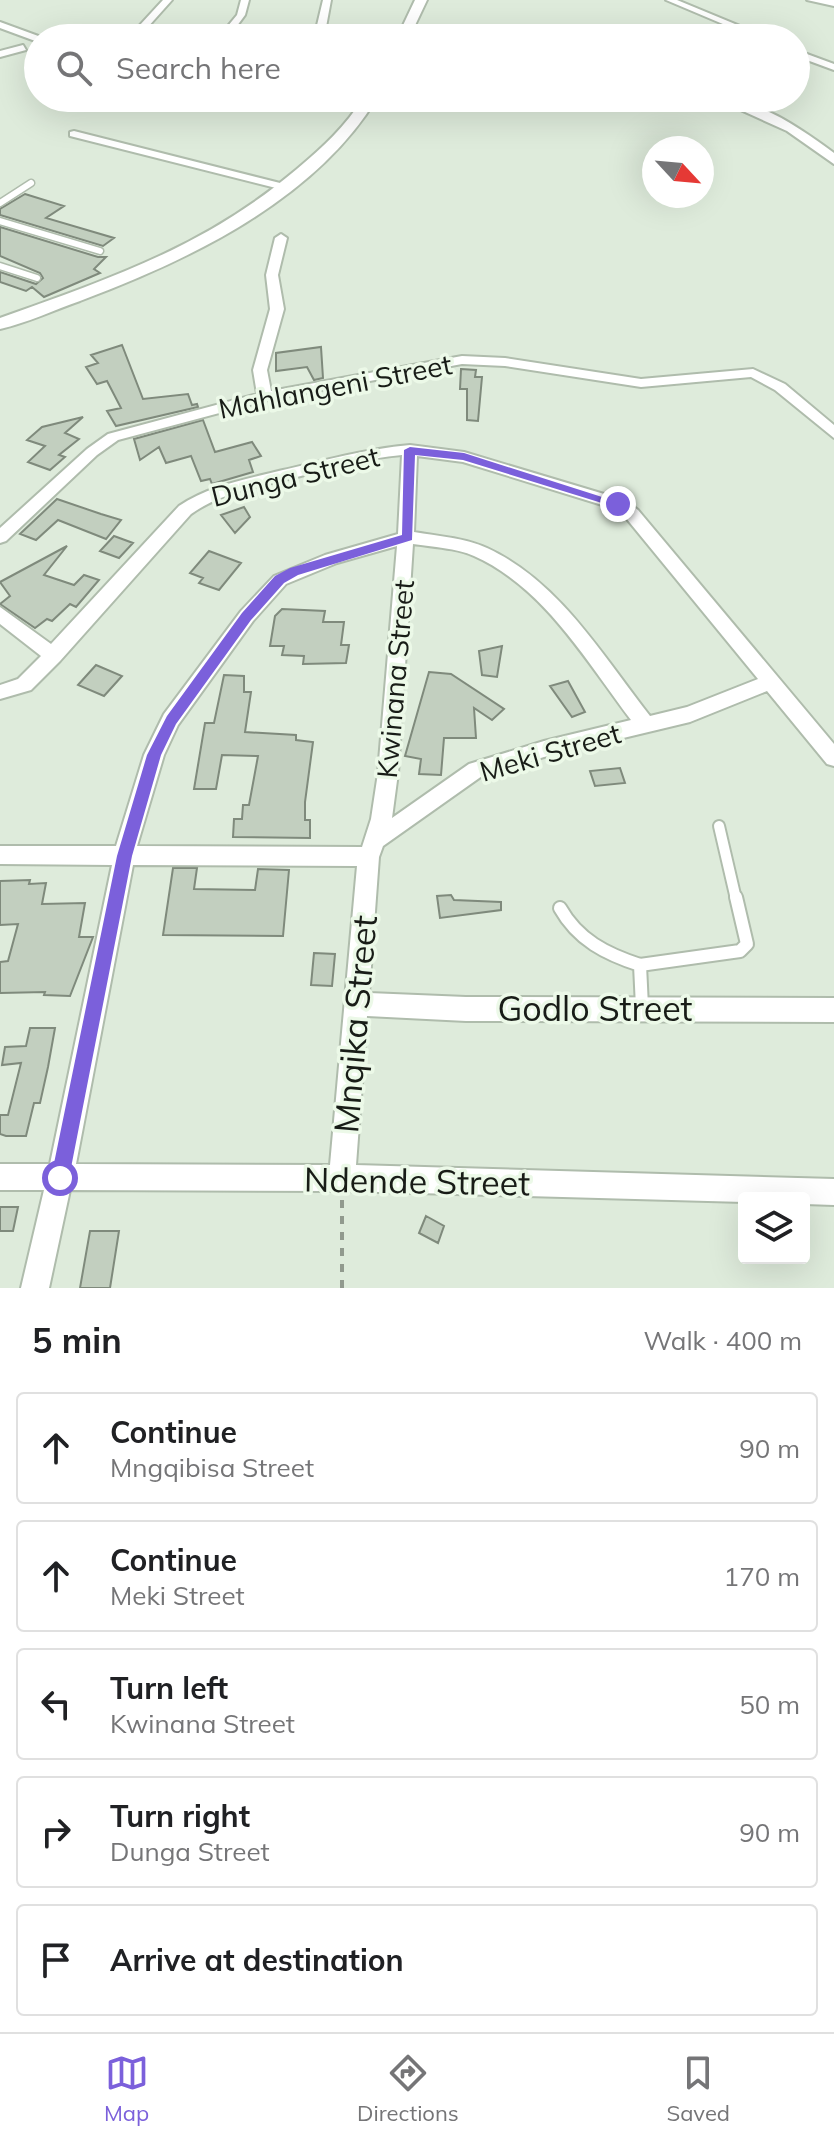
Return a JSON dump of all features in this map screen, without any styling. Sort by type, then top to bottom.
[{"type":"street","points":[[146,24],[168,0]]},
{"type":"street","points":[[234,24],[241,15],[245,0]]},
{"type":"street","points":[[322,24],[327,0]]},
{"type":"street","points":[[410,24],[421,0]]},
{"type":"street","points":[[670,0],[729,24]]},
{"type":"street","points":[[811,0],[834,3]]},
{"type":"street","points":[[0,25],[24,34]]},
{"type":"street","points":[[0,54],[23,48]]},
{"type":"street","points":[[810,58],[834,67]]},
{"type":"street","points":[[0,324],[191,248],[246,217],[313,162],[358,120],[362,112]]},
{"type":"street","points":[[754,112],[792,128],[834,160]]},
{"type":"street","points":[[74,134],[286,185]]},
{"type":"street","points":[[265,397],[260,370],[277,309],[272,275],[281,238]]},
{"type":"street","name":"Mahlangeni Street","points":[[0,537],[92,452],[113,437],[265,397],[409,367],[462,360],[505,362],[641,383],[753,373],[780,387],[834,433]]},
{"type":"street","name":"Kwinana Street","points":[[373,848],[408,537],[410,450]]},
{"type":"street","name":"Dunga Street","points":[[0,692],[24,685],[54,656],[175,521],[201,499],[228,489],[372,453],[410,450],[464,457],[624,507],[834,758]]},
{"type":"street","name":"Meki Street","points":[[35,1288],[124,856],[154,755],[171,720],[269,590],[294,572],[408,537],[480,552],[497,560],[531,586],[577,632],[646,725]]},
{"type":"street","points":[[0,614],[54,656]]},
{"type":"street","name":"Meki Street","points":[[373,848],[476,770],[544,749],[690,714],[770,682]]},
{"type":"street","points":[[0,855],[124,856],[373,848]]},
{"type":"street","name":"Mnqika Street","points":[[342,1178],[373,848]]},
{"type":"street","name":"Godlo Street","points":[[356,1004],[466,1009],[642,1007],[834,1010]]},
{"type":"street","name":"Ndende Street","points":[[0,1177],[342,1178],[834,1192]]},
{"type":"lane","points":[[0,203],[31,183]]},
{"type":"lane","points":[[0,221],[100,251]]},
{"type":"lane","points":[[0,266],[37,278]]},
{"type":"lane","points":[[560,908],[583,940],[610,956],[640,965],[744,949],[747,944],[719,826]]},
{"type":"lane","points":[[640,965],[642,1007]]},
{"type":"path","points":[[342,1178],[342,1288]]},
{"type":"building","points":[[25,194],[64,206],[46,218],[114,238],[103,246],[0,215],[0,209]]},
{"type":"building","points":[[0,227],[106,257],[94,269],[100,273],[44,297],[32,287],[26,291],[0,282],[0,272],[36,284],[43,278],[40,273],[0,256]]},
{"type":"building","points":[[122,345],[143,399],[188,394],[192,405],[197,404],[198,407],[116,426],[107,411],[121,408],[107,381],[97,384],[86,367],[98,363],[91,355]]},
{"type":"building","points":[[321,347],[323,378],[314,380],[307,367],[276,371],[276,353]]},
{"type":"building","points":[[461,369],[476,370],[475,377],[482,377],[478,421],[467,420],[467,389],[460,389]]},
{"type":"building","points":[[83,417],[65,433],[79,439],[59,455],[65,457],[50,470],[28,462],[45,446],[27,440],[42,427]]},
{"type":"building","points":[[203,420],[215,452],[252,442],[261,456],[249,460],[253,472],[212,484],[210,479],[201,481],[191,456],[166,463],[159,447],[140,460],[134,439]]},
{"type":"building","points":[[57,499],[121,520],[106,539],[58,520],[36,540],[20,534]]},
{"type":"building","points":[[244,507],[250,517],[235,533],[221,515]]},
{"type":"building","points":[[114,536],[133,543],[119,558],[100,551]]},
{"type":"building","points":[[67,546],[44,575],[74,585],[84,575],[99,580],[76,607],[70,604],[52,621],[47,619],[35,628],[0,604],[10,596],[0,582]]},
{"type":"building","points":[[209,551],[241,563],[219,590],[199,583],[203,578],[190,573]]},
{"type":"building","points":[[282,609],[325,611],[323,622],[344,622],[341,645],[349,645],[346,663],[303,664],[304,656],[282,655],[284,646],[270,646],[275,616]]},
{"type":"building","points":[[502,646],[497,677],[482,675],[479,651]]},
{"type":"building","points":[[96,665],[122,676],[104,696],[78,685]]},
{"type":"building","points":[[429,672],[451,674],[504,709],[492,720],[474,708],[476,738],[444,738],[441,775],[419,774],[421,759],[405,756]]},
{"type":"building","points":[[224,675],[244,676],[244,692],[251,692],[245,732],[296,735],[296,740],[313,742],[305,802],[305,820],[310,820],[310,838],[233,837],[234,819],[242,819],[243,805],[249,805],[258,756],[222,755],[216,789],[194,789],[205,723],[214,723]]},
{"type":"building","points":[[568,681],[585,712],[572,717],[550,686]]},
{"type":"building","points":[[620,768],[625,783],[595,786],[590,771]]},
{"type":"building","points":[[173,868],[197,868],[194,889],[255,890],[258,869],[289,870],[283,936],[163,935]]},
{"type":"building","points":[[30,880],[29,884],[46,883],[42,904],[85,903],[79,937],[93,937],[70,996],[44,995],[45,992],[0,993],[0,962],[8,961],[18,924],[0,925],[0,881]]},
{"type":"building","points":[[451,895],[454,900],[501,902],[501,910],[440,918],[437,896]]},
{"type":"building","points":[[314,953],[335,954],[332,986],[311,985]]},
{"type":"building","points":[[30,1028],[55,1028],[40,1103],[34,1103],[26,1136],[6,1136],[0,1134],[0,1115],[8,1115],[21,1063],[2,1065],[5,1047],[26,1046]]},
{"type":"building","points":[[0,1207],[18,1207],[13,1231],[0,1231]]},
{"type":"building","points":[[426,1216],[444,1226],[438,1243],[419,1233]]},
{"type":"building","points":[[90,1231],[119,1231],[110,1288],[80,1288]]},
{"type":"route","points":[[60,1178],[124,856],[154,755],[171,720],[247,616],[269,590],[294,572],[408,537],[410,450],[464,457],[618,504]]}]
